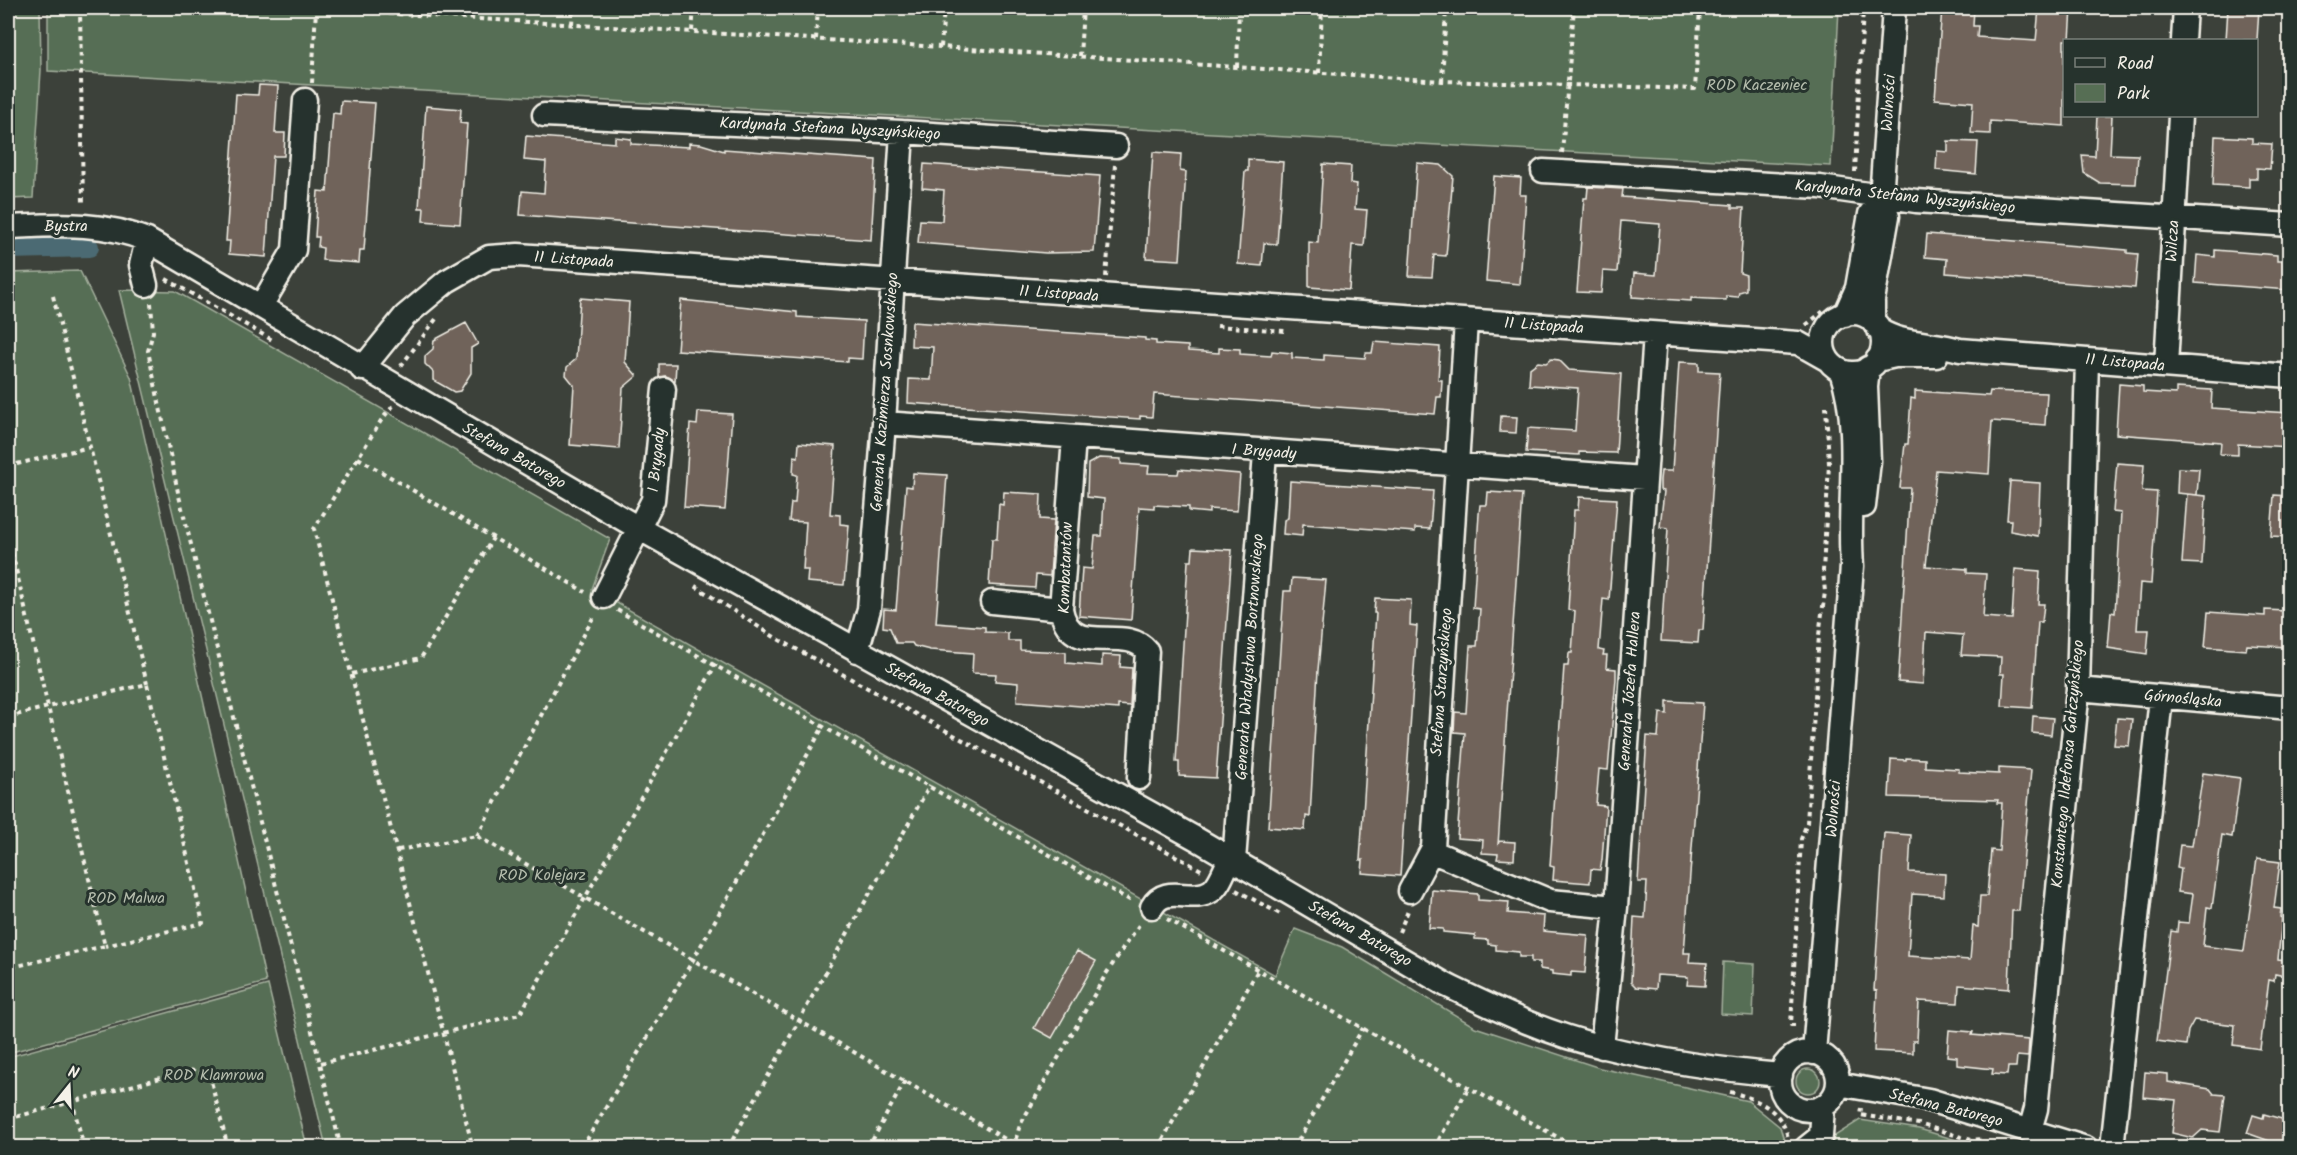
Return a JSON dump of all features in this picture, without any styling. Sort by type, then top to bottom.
[{"type":"street","name":"Wolności","points":[[1876,326],[1873,300],[1888,216],[1882,196],[1894,8]]},
{"type":"street","points":[[2183,39],[2185,8]]},
{"type":"street","points":[[261,306],[294,250],[305,100]]},
{"type":"street","name":"Kardynała Stefana Wyszyńskiego","points":[[544,115],[902,132],[1116,146]]},
{"type":"street","name":"Wilcza","points":[[2166,366],[2180,117]]},
{"type":"street","name":"Generała Kazimierza Sosnkowskiego","points":[[857,651],[869,609],[884,423],[902,132]]},
{"type":"street","name":"Kardynała Stefana Wyszyńskiego","points":[[1550,171],[1820,187],[1916,201],[2289,225]]},
{"type":"street","name":"Wolności","points":[[1837,320],[1857,288],[1870,214],[1882,196]]},
{"type":"street","name":"Bystra","points":[[8,227],[85,225],[125,231]]},
{"type":"street","name":"Stefana Batorego","points":[[125,231],[147,240],[261,306],[362,369],[640,529],[1232,860],[1446,985],[1509,1014],[1602,1047],[1747,1072],[1781,1075]]},
{"type":"street","points":[[146,285],[141,266],[147,240]]},
{"type":"street","name":"11 Listopada","points":[[362,369],[390,332],[447,280],[489,257],[518,255],[892,283],[1800,343],[1835,365]]},
{"type":"street","points":[[1800,343],[1837,320],[1860,315],[1876,326],[1882,345],[1873,364],[1858,372],[1835,365],[1823,340],[1837,320]]},
{"type":"street","name":"Stefana Starzyńskiego","points":[[1433,848],[1466,321]]},
{"type":"street","name":"11 Listopada","points":[[1876,326],[1899,339],[1940,344],[1960,350],[2289,376]]},
{"type":"street","name":"Generała Józefa Hallera","points":[[1602,1047],[1616,907],[1655,334]]},
{"type":"street","name":"11 Listopada","points":[[1873,364],[1895,356],[1939,356],[1960,350]]},
{"type":"street","name":"Konstantego Ildefonsa Gałczyńskiego","points":[[2030,1131],[2036,1109],[2078,689],[2087,360]]},
{"type":"street","name":"Wolności","points":[[1852,566],[1862,530],[1869,461],[1866,396],[1873,364]]},
{"type":"street","name":"Wolności","points":[[1814,1053],[1852,566],[1849,529],[1852,439],[1848,398],[1835,365]]},
{"type":"street","name":"I Brygady","points":[[603,599],[653,500],[664,388]]},
{"type":"street","name":"I Brygady","points":[[884,423],[1265,453],[1644,478]]},
{"type":"street","name":"Kombatantów","points":[[1074,438],[1061,609],[1069,629],[1080,636],[1130,640],[1141,643],[1147,651],[1139,778]]},
{"type":"street","name":"Generała Władysława Bortnowskiego","points":[[1232,860],[1265,453]]},
{"type":"street","points":[[992,602],[1061,609]]},
{"type":"street","name":"Górnośląska","points":[[2078,689],[2289,708]]},
{"type":"street","points":[[2112,1148],[2161,698]]},
{"type":"street","points":[[1410,891],[1433,848],[1438,854],[1550,901],[1616,907]]},
{"type":"street","points":[[1150,909],[1157,898],[1168,894],[1202,895],[1213,890],[1232,860]]},
{"type":"street","points":[[1803,1053],[1814,1053],[1833,1064],[1838,1084],[1836,1093],[1811,1108],[1784,1095],[1780,1086],[1781,1075],[1793,1057],[1803,1053]]},
{"type":"street","name":"Stefana Batorego","points":[[1838,1084],[1929,1100],[2086,1148]]},
{"type":"street","points":[[1806,1147],[1811,1108]]},
{"type":"path","points":[[80,8],[85,225]]},
{"type":"path","points":[[302,8],[941,46],[1442,81],[1695,89],[1700,8]]},
{"type":"path","points":[[449,8],[449,17]]},
{"type":"path","points":[[572,24],[573,8]]},
{"type":"path","points":[[692,32],[694,8]]},
{"type":"path","points":[[816,39],[818,8]]},
{"type":"path","points":[[941,46],[944,8]]},
{"type":"path","points":[[1080,56],[1083,8]]},
{"type":"path","points":[[1237,67],[1239,8]]},
{"type":"path","points":[[1318,73],[1323,8]]},
{"type":"path","points":[[1442,81],[1446,8]]},
{"type":"path","points":[[1550,171],[1561,162],[1574,8]]},
{"type":"path","points":[[1854,193],[1863,8]]},
{"type":"path","points":[[305,100],[311,87],[316,9]]},
{"type":"path","points":[[1106,285],[1116,146]]},
{"type":"path","points":[[146,285],[150,295],[153,332],[148,351],[178,492],[340,1148]]},
{"type":"path","points":[[8,968],[202,923],[53,296]]},
{"type":"path","points":[[400,367],[442,312]]},
{"type":"path","points":[[1214,326],[1294,331]]},
{"type":"path","points":[[403,393],[382,419],[314,529],[473,1148]]},
{"type":"path","points":[[1795,1025],[1791,1025],[1801,839],[1807,823],[1819,635],[1825,592],[1823,571],[1829,464],[1826,400]]},
{"type":"path","points":[[8,466],[90,447]]},
{"type":"path","points":[[358,458],[493,538],[1575,1147]]},
{"type":"path","points":[[8,536],[105,946]]},
{"type":"path","points":[[352,674],[422,658],[493,538]]},
{"type":"path","points":[[477,836],[603,599]]},
{"type":"path","points":[[321,1064],[520,1014],[716,664]]},
{"type":"path","points":[[8,717],[147,684]]},
{"type":"path","points":[[582,1148],[693,960],[824,725]]},
{"type":"path","points":[[728,1148],[801,1021],[930,785]]},
{"type":"path","points":[[398,850],[477,836],[1021,1148]]},
{"type":"path","points":[[1014,1146],[1020,1125],[1100,984],[1150,909]]},
{"type":"path","points":[[1158,1148],[1258,970]]},
{"type":"path","points":[[1294,1148],[1363,1028]]},
{"type":"path","points":[[8,1119],[190,1070],[199,1071],[208,1075],[213,1084],[228,1148]]},
{"type":"path","points":[[868,1148],[905,1081]]},
{"type":"path","points":[[1434,1148],[1469,1087]]},
{"type":"path","points":[[72,1100],[84,1148]]},
{"type":"path","points":[[1861,1107],[1860,1115],[1919,1124],[1971,1140],[1988,1139]]},
{"type":"green space","points":[[8,8],[40,8],[41,70],[33,198],[8,199]]},
{"type":"green space","name":"ROD Kaczeniec","points":[[48,8],[1839,8],[1831,166],[48,71]]},
{"type":"green space","name":"ROD Malwa","points":[[80,271],[131,377],[266,982],[8,1053],[8,273]]},
{"type":"green space","name":"ROD Kolejarz","points":[[119,290],[175,291],[610,539],[592,589],[1275,975],[1295,929],[1342,947],[1475,1027],[1600,1068],[1748,1101],[1780,1127],[1786,1147],[326,1147]]},
{"type":"green space","points":[[1723,962],[1755,964],[1753,1016],[1721,1014]]},
{"type":"green space","name":"ROD Klamrowa","points":[[268,985],[307,1147],[8,1147],[8,1057]]},
{"type":"green space","points":[[1808,1069],[1817,1072],[1820,1081],[1817,1090],[1808,1093],[1799,1090],[1796,1081],[1799,1072]]},
{"type":"green space","points":[[1860,1120],[1919,1129],[1980,1147],[1823,1148],[1830,1139]]},
{"type":"building","points":[[1942,8],[1974,8],[1973,26],[1978,26],[1977,37],[2036,41],[2039,8],[2072,8],[2070,39],[2063,39],[2064,126],[1990,121],[1990,134],[1971,133],[1973,102],[1935,99]]},
{"type":"building","points":[[2228,8],[2259,8],[2257,39],[2226,39]]},
{"type":"building","points":[[259,85],[278,86],[275,133],[285,133],[284,156],[273,156],[266,257],[229,254],[230,241],[226,241],[236,94],[258,95]]},
{"type":"building","points":[[341,101],[375,103],[364,250],[360,250],[359,263],[322,260],[323,248],[318,247],[319,237],[315,237],[318,191],[327,192],[333,113],[340,114]]},
{"type":"building","points":[[426,106],[461,109],[460,123],[467,124],[460,224],[423,221],[424,208],[419,208]]},
{"type":"building","points":[[2097,117],[2112,117],[2110,154],[2138,155],[2136,184],[2100,183],[2084,173],[2082,155],[2095,156]]},
{"type":"building","points":[[526,136],[615,143],[615,137],[631,139],[631,144],[689,147],[689,143],[724,151],[724,149],[876,160],[871,240],[520,215],[522,191],[544,193],[546,162],[524,160]]},
{"type":"building","points":[[2215,136],[2252,138],[2252,143],[2272,144],[2270,169],[2257,168],[2257,178],[2249,178],[2249,187],[2213,185]]},
{"type":"building","points":[[1948,141],[1978,142],[1976,174],[1936,170],[1937,151],[1948,152]]},
{"type":"building","points":[[1153,152],[1181,154],[1180,171],[1186,172],[1180,260],[1146,258]]},
{"type":"building","points":[[1248,159],[1283,162],[1277,244],[1264,243],[1262,266],[1238,264],[1245,171],[1248,171]]},
{"type":"building","points":[[1417,163],[1441,165],[1453,176],[1446,256],[1434,255],[1432,277],[1409,276]]},
{"type":"building","points":[[924,164],[1100,176],[1094,252],[1046,253],[918,243],[920,220],[942,221],[944,190],[922,188]]},
{"type":"building","points":[[1323,164],[1351,166],[1350,183],[1357,184],[1355,209],[1367,210],[1364,246],[1352,245],[1349,290],[1309,287],[1309,242],[1318,243]]},
{"type":"building","points":[[1494,176],[1521,178],[1520,195],[1526,195],[1520,284],[1486,281]]},
{"type":"building","points":[[1588,187],[1623,189],[1622,197],[1732,205],[1732,208],[1744,208],[1740,273],[1746,275],[1746,290],[1739,292],[1738,297],[1726,296],[1726,300],[1691,298],[1691,301],[1632,297],[1634,273],[1656,275],[1660,224],[1621,221],[1617,272],[1603,271],[1601,293],[1577,292],[1584,198],[1587,198]]},
{"type":"building","points":[[1927,234],[2127,250],[2127,253],[2138,254],[2135,288],[1946,273],[1947,259],[1925,257]]},
{"type":"building","points":[[2215,250],[2277,255],[2277,261],[2289,261],[2289,290],[2195,283],[2197,255],[2215,257]]},
{"type":"building","points":[[580,298],[629,302],[625,362],[637,376],[623,388],[619,449],[570,445],[574,385],[566,375],[567,367],[576,359]]},
{"type":"building","points":[[681,300],[797,312],[797,317],[864,321],[862,359],[848,358],[848,362],[677,350]]},
{"type":"building","points":[[912,322],[1145,338],[1145,340],[1156,341],[1156,344],[1188,346],[1188,351],[1219,353],[1219,348],[1240,349],[1240,354],[1271,356],[1272,351],[1292,353],[1292,358],[1324,360],[1324,355],[1365,358],[1366,353],[1372,353],[1374,342],[1440,347],[1438,380],[1442,380],[1441,397],[1437,397],[1435,414],[1154,394],[1152,417],[1140,416],[1140,419],[908,403],[909,379],[931,380],[933,347],[911,346]]},
{"type":"building","points":[[466,323],[478,344],[471,348],[471,373],[460,391],[454,392],[433,380],[433,372],[425,364],[425,356],[433,349],[434,340]]},
{"type":"building","points":[[1551,359],[1559,360],[1569,370],[1621,374],[1616,453],[1579,452],[1579,455],[1526,452],[1528,428],[1575,431],[1578,388],[1529,385],[1530,368],[1538,362],[1546,363]]},
{"type":"building","points":[[1679,362],[1699,363],[1699,371],[1720,372],[1703,630],[1699,630],[1698,643],[1661,641],[1668,528],[1660,527],[1664,491],[1660,490],[1660,480],[1661,471],[1672,471]]},
{"type":"building","points":[[659,364],[676,364],[675,381],[666,376],[659,377]]},
{"type":"building","points":[[2119,384],[2143,386],[2143,392],[2176,394],[2176,388],[2212,390],[2211,408],[2289,413],[2289,447],[2238,444],[2238,455],[2220,454],[2221,442],[2116,434]]},
{"type":"building","points":[[1915,391],[1989,396],[1990,391],[2047,393],[2045,425],[1992,421],[1989,474],[1936,470],[1926,566],[1967,569],[1967,573],[1986,574],[1983,617],[2012,619],[2015,569],[2040,571],[2038,604],[2044,604],[2042,622],[2038,622],[2032,708],[2002,706],[2004,674],[2000,674],[2001,657],[1961,655],[1963,635],[1926,632],[1923,684],[1898,682],[1910,488],[1900,488],[1905,444],[1908,444],[1911,398],[1915,399]]},
{"type":"building","points":[[698,412],[732,414],[725,510],[684,507],[690,424],[697,425]]},
{"type":"building","points":[[1501,416],[1517,417],[1516,433],[1500,432]]},
{"type":"building","points":[[799,443],[835,446],[830,514],[840,515],[840,524],[849,525],[844,585],[807,582],[808,570],[803,570],[806,522],[789,521],[791,503],[795,503],[797,475],[793,474],[794,456],[798,457]]},
{"type":"building","points":[[1099,458],[1121,459],[1121,464],[1149,466],[1148,473],[1178,474],[1179,469],[1240,474],[1237,511],[1209,509],[1209,513],[1189,511],[1189,507],[1154,505],[1154,508],[1139,507],[1131,620],[1079,616],[1082,568],[1092,569],[1095,536],[1102,536],[1104,499],[1087,497],[1088,464]]},
{"type":"building","points":[[2117,463],[2144,465],[2142,491],[2157,492],[2151,584],[2140,583],[2137,630],[2149,630],[2147,654],[2108,648],[2111,612],[2115,613],[2121,513],[2113,512]]},
{"type":"building","points":[[2178,468],[2199,469],[2197,495],[2177,493]]},
{"type":"building","points":[[913,473],[947,475],[936,623],[985,627],[985,632],[1008,633],[1008,641],[1020,641],[1020,650],[1066,652],[1066,663],[1102,666],[1102,655],[1121,656],[1120,667],[1132,668],[1130,706],[1118,705],[1118,709],[1017,701],[1018,683],[995,681],[996,674],[972,673],[973,653],[930,650],[914,646],[912,643],[896,643],[890,628],[883,627],[884,609],[896,610],[906,486],[912,487]]},
{"type":"building","points":[[1290,481],[1433,491],[1430,529],[1415,528],[1415,532],[1303,524],[1302,536],[1283,534],[1284,520],[1288,518]]},
{"type":"building","points":[[2010,481],[2040,483],[2038,536],[2010,531],[2011,520],[2007,520]]},
{"type":"building","points":[[1004,492],[1041,494],[1040,519],[1054,520],[1050,576],[1036,575],[1035,588],[989,585],[992,539],[997,539],[999,504],[1003,505]]},
{"type":"building","points":[[1488,492],[1522,494],[1498,845],[1499,841],[1515,842],[1514,860],[1497,859],[1498,854],[1482,853],[1483,840],[1457,838],[1465,733],[1454,732],[1455,712],[1466,713],[1470,646],[1477,646],[1480,609],[1473,608],[1479,514],[1480,505],[1487,505]]},
{"type":"building","points":[[2187,494],[2206,496],[2202,564],[2182,563]]},
{"type":"building","points":[[2274,495],[2289,496],[2289,537],[2271,536]]},
{"type":"building","points":[[1579,497],[1617,499],[1609,600],[1603,599],[1599,650],[1604,651],[1603,655],[1607,655],[1606,668],[1616,669],[1616,679],[1608,770],[1599,769],[1596,805],[1606,806],[1602,860],[1600,870],[1591,869],[1590,883],[1553,880],[1554,867],[1550,866],[1564,666],[1568,666],[1569,653],[1572,653],[1575,611],[1568,610],[1574,510],[1578,510]]},
{"type":"building","points":[[1193,548],[1232,550],[1216,778],[1179,776],[1179,762],[1176,762],[1188,561],[1192,561]]},
{"type":"building","points":[[1292,578],[1326,580],[1318,670],[1310,817],[1306,816],[1305,830],[1268,827],[1284,591],[1291,591]]},
{"type":"building","points":[[1375,598],[1411,600],[1410,625],[1417,626],[1400,876],[1362,873],[1363,860],[1360,860],[1376,613],[1374,613]]},
{"type":"building","points":[[2265,610],[2286,611],[2286,616],[2289,616],[2289,647],[2247,645],[2246,650],[2205,647],[2208,612],[2265,616]]},
{"type":"building","points":[[1667,701],[1703,703],[1684,953],[1690,953],[1689,962],[1707,963],[1705,986],[1687,985],[1688,977],[1657,975],[1656,989],[1636,987],[1631,982],[1634,917],[1645,918],[1647,882],[1638,882],[1647,736],[1658,737],[1660,713],[1667,714]]},
{"type":"building","points":[[2033,716],[2053,718],[2051,735],[2032,733]]},
{"type":"building","points":[[2117,718],[2132,719],[2129,746],[2114,745]]},
{"type":"building","points":[[1906,758],[1925,759],[1925,767],[1959,769],[1959,772],[1999,774],[1999,768],[2031,770],[2019,911],[2012,911],[2009,989],[1959,985],[1958,1003],[1919,1001],[1917,1041],[1913,1041],[1913,1053],[1874,1051],[1877,991],[1874,990],[1884,833],[1911,835],[1909,872],[1945,874],[1944,896],[1912,894],[1908,956],[1970,960],[1973,926],[1978,927],[1980,896],[1987,896],[1991,850],[1999,851],[2002,803],[1997,803],[1998,800],[1889,797],[1891,759],[1906,760]]},
{"type":"building","points":[[2203,773],[2240,778],[2232,837],[2222,835],[2212,908],[2207,907],[2203,946],[2244,951],[2257,859],[2280,862],[2274,908],[2281,909],[2280,917],[2282,918],[2278,959],[2288,960],[2285,976],[2275,974],[2274,981],[2269,980],[2260,1049],[2233,1045],[2235,1025],[2194,1020],[2188,1031],[2186,1045],[2157,1041],[2171,931],[2177,932],[2178,922],[2189,923],[2193,894],[2178,892],[2181,869],[2177,868],[2180,845],[2192,846]]},
{"type":"building","points":[[1432,890],[1478,894],[1478,900],[1509,902],[1508,913],[1544,916],[1543,931],[1588,935],[1585,973],[1571,972],[1571,976],[1552,974],[1552,971],[1540,969],[1540,962],[1531,962],[1531,957],[1519,957],[1519,952],[1496,950],[1496,945],[1488,944],[1488,940],[1475,939],[1475,935],[1443,932],[1443,929],[1429,928]]},
{"type":"building","points":[[1077,951],[1096,961],[1052,1038],[1034,1028]]},
{"type":"building","points":[[1949,1030],[1973,1032],[1972,1035],[2029,1040],[2028,1057],[2017,1056],[2016,1067],[2008,1067],[2007,1075],[1992,1074],[1993,1069],[1957,1065],[1957,1057],[1947,1056]]},
{"type":"building","points":[[2145,1072],[2168,1074],[2168,1082],[2210,1089],[2214,1094],[2225,1095],[2220,1132],[2202,1130],[2193,1138],[2172,1133],[2176,1100],[2143,1097]]},
{"type":"building","points":[[2264,1114],[2289,1121],[2289,1148],[2247,1133],[2253,1115],[2263,1118]]},
{"type":"waterway","points":[[8,249],[89,247]]}]
